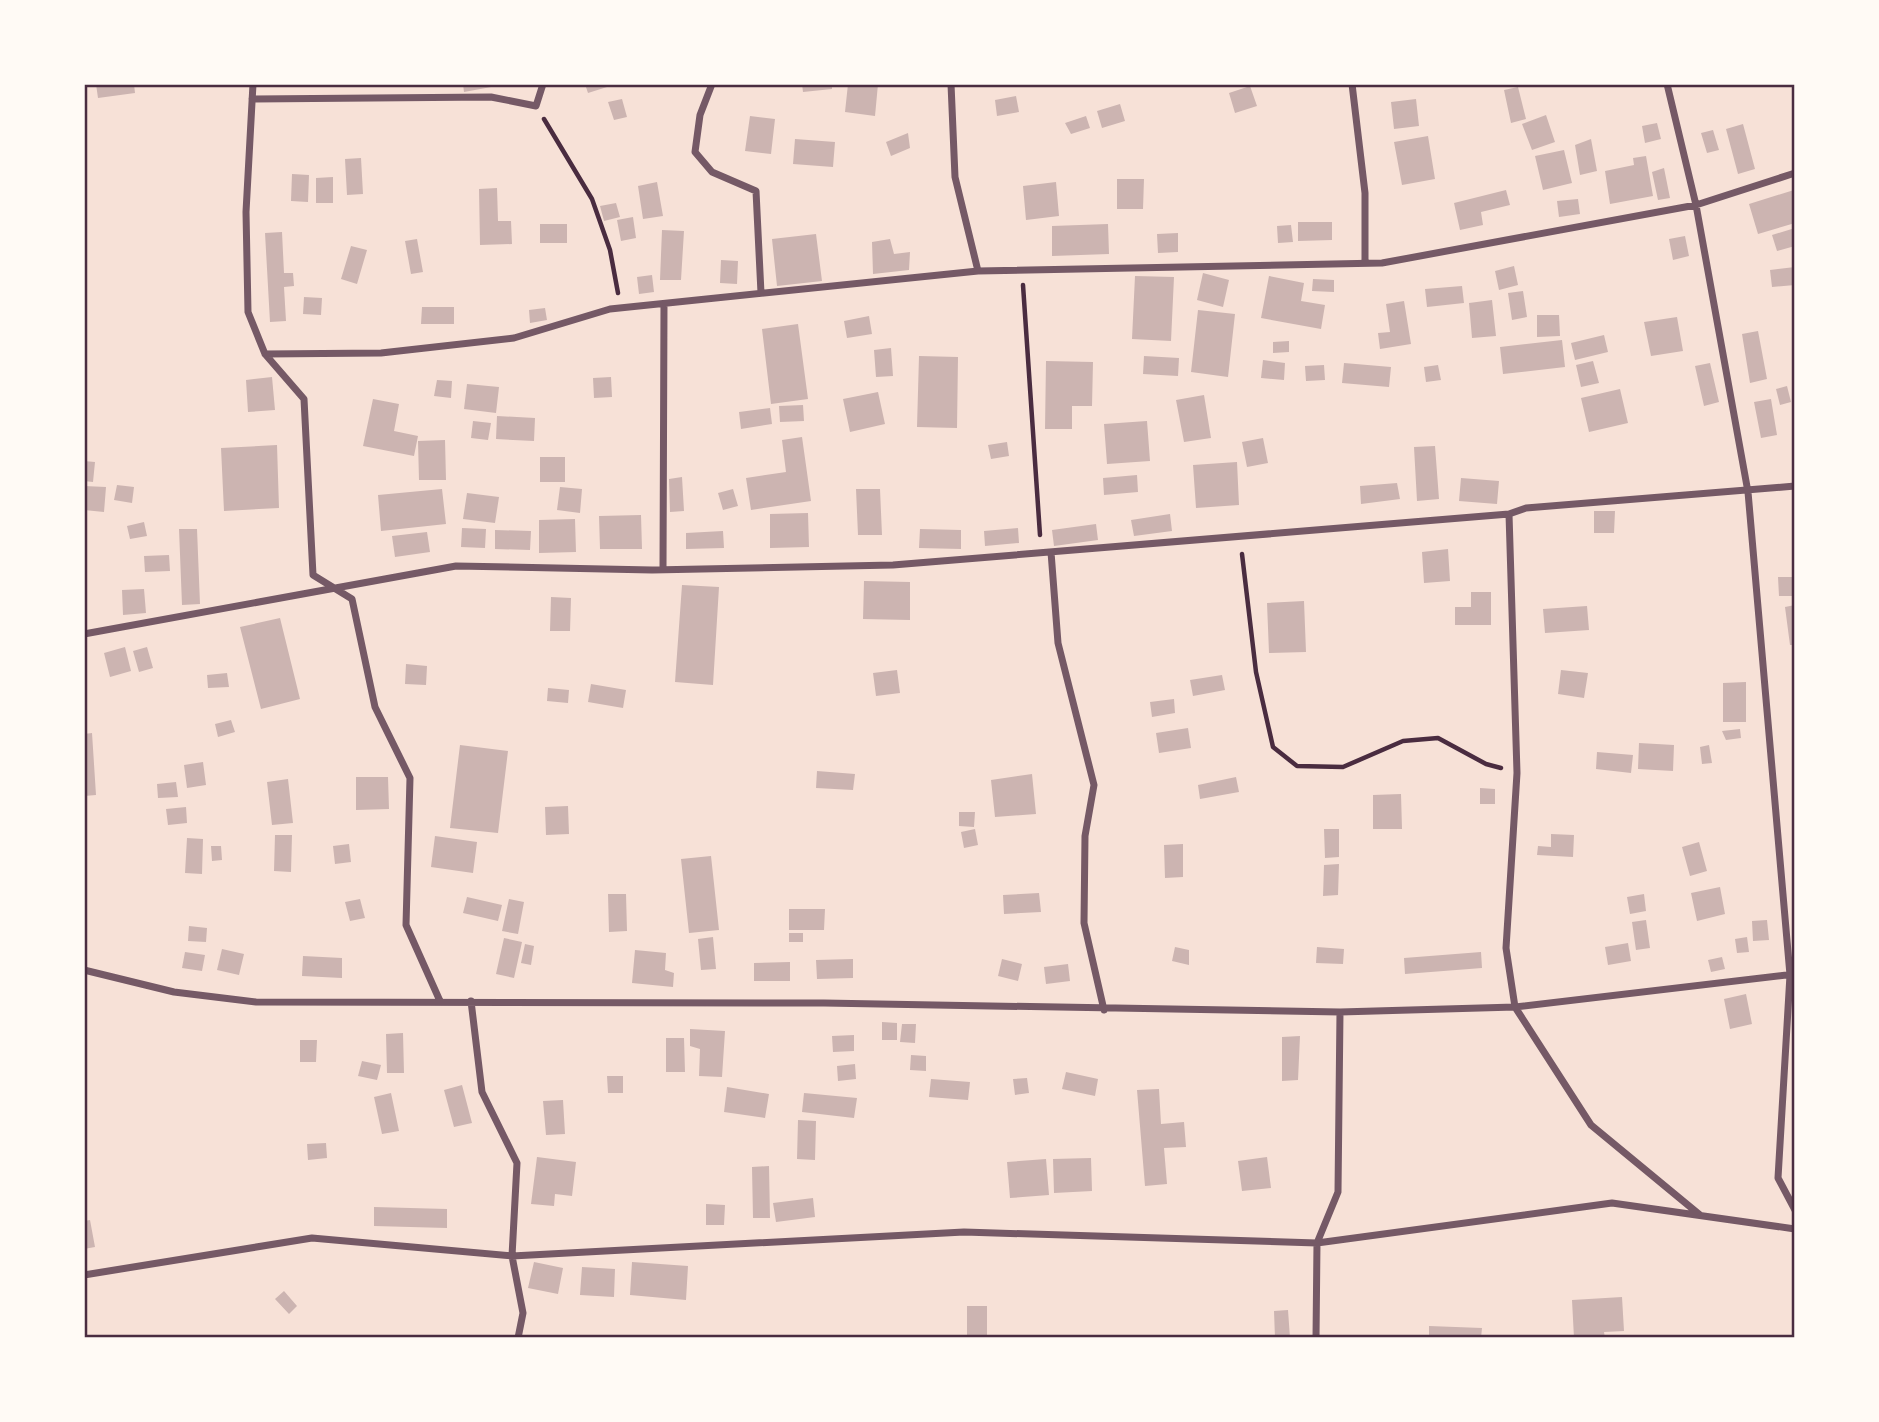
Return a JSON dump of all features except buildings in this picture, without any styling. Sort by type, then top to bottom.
[{"type":"street","points":[[253,84],[246,279],[248,312],[265,354],[304,399],[313,575],[352,599],[375,708],[410,778],[406,925],[440,1001]]},
{"type":"street","points":[[252,99],[491,97],[536,106],[543,84]]},
{"type":"street","points":[[712,84],[700,115],[695,152],[712,172],[756,191],[761,293]]},
{"type":"street","points":[[951,84],[955,177],[978,271]]},
{"type":"street","points":[[1352,84],[1365,193],[1365,263]]},
{"type":"street","points":[[1667,84],[1696,205],[1748,492],[1793,974],[1778,1178],[1795,1210]]},
{"type":"street","points":[[265,354],[381,353],[514,338],[622,308],[978,271],[1382,263],[1696,205],[1795,173]]},
{"type":"street","points":[[663,569],[664,303]]},
{"type":"street","points":[[84,634],[456,566],[663,569],[893,565],[1509,514],[1526,508],[1748,492],[1795,486]]},
{"type":"street","points":[[1509,514],[1517,773],[1506,948],[1515,1007],[1591,1125],[1701,1216]]},
{"type":"street","points":[[1051,552],[1058,643],[1094,785],[1085,836],[1084,923],[1104,1010]]},
{"type":"street","points":[[84,970],[174,992],[256,1002],[824,1003],[1104,1010],[1340,1012],[1515,1007],[1793,974]]},
{"type":"street","points":[[471,1001],[482,1092],[517,1163],[512,1256],[523,1313],[518,1338]]},
{"type":"street","points":[[1316,1338],[1317,1243],[1338,1192],[1340,1012]]},
{"type":"street","points":[[84,1275],[312,1238],[512,1256],[964,1231],[1317,1243],[1612,1203],[1795,1229]]},
{"type":"path","points":[[536,106],[592,199],[610,250],[622,308]]},
{"type":"path","points":[[1022,271],[1042,552]]},
{"type":"path","points":[[1240,536],[1256,673],[1273,747],[1297,766],[1343,767],[1403,741],[1438,738],[1486,764],[1517,773]]}]
